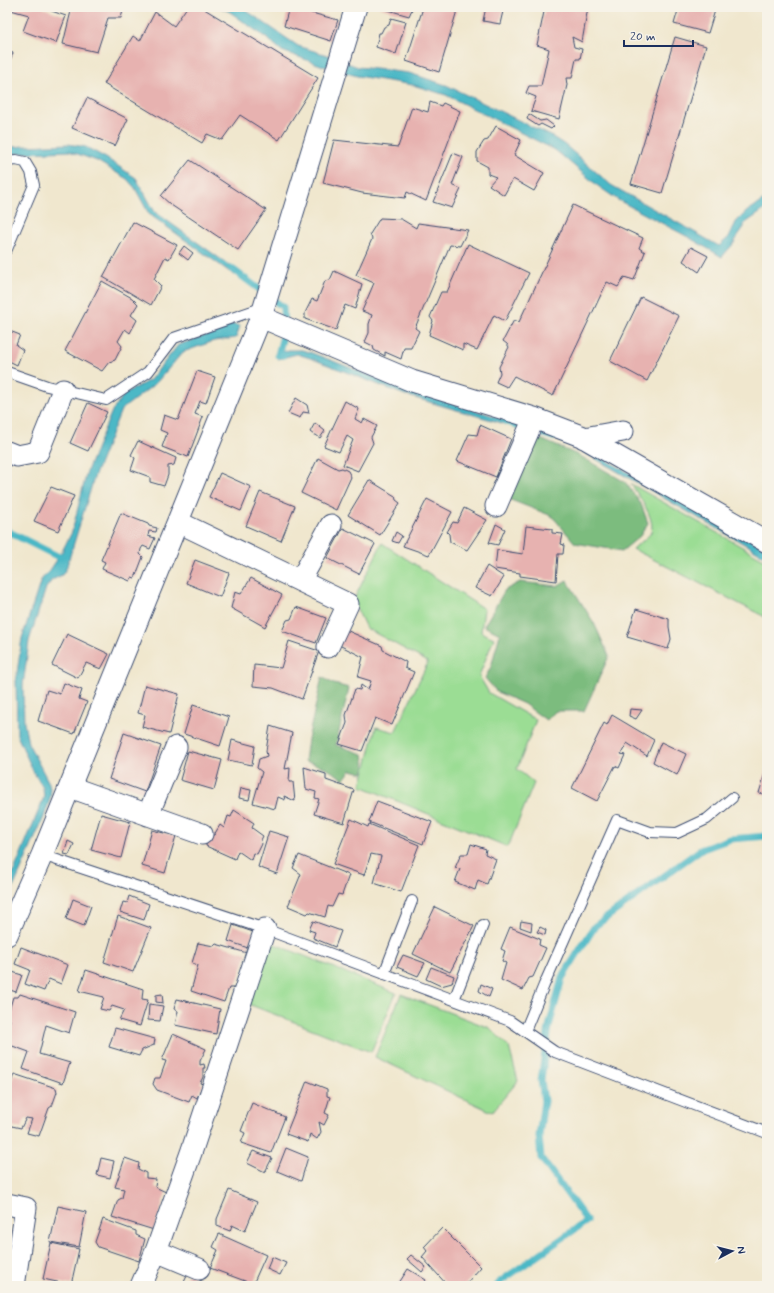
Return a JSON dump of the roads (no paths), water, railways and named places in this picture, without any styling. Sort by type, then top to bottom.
[{"type":"street","points":[[7,935],[70,787],[262,312],[356,7]]},
{"type":"street","points":[[262,312],[412,381],[534,418],[584,438],[767,542]]},
{"type":"street","points":[[7,452],[18,456],[38,452],[63,390]]},
{"type":"street","points":[[496,506],[534,418]]},
{"type":"street","points":[[584,438],[623,431]]},
{"type":"street","points":[[178,522],[348,604],[328,647]]},
{"type":"street","points":[[300,581],[331,524]]},
{"type":"street","points":[[148,815],[176,747]]},
{"type":"street","points":[[70,787],[202,834]]},
{"type":"street","points":[[141,1286],[156,1251],[192,1150],[265,929]]},
{"type":"street","points":[[7,1204],[26,1208],[14,1286]]},
{"type":"street","points":[[156,1251],[198,1269]]},
{"type":"lane","points":[[7,161],[16,160],[25,162],[31,172],[34,185],[7,249]]},
{"type":"lane","points":[[7,372],[47,386],[106,400],[148,372],[174,338],[262,312]]},
{"type":"lane","points":[[525,1031],[617,820],[650,832],[678,833],[707,819],[732,798]]},
{"type":"lane","points":[[42,855],[265,929],[510,1021],[555,1052],[767,1134]]},
{"type":"lane","points":[[384,974],[412,901]]},
{"type":"lane","points":[[454,1000],[483,925]]},
{"type":"water","points":[[219,7],[241,7],[298,46],[358,67],[409,73],[446,85],[551,136],[565,145],[611,185],[719,246],[729,237],[736,222],[746,212],[767,198],[767,208],[744,224],[744,227],[732,246],[722,257],[618,200],[598,186],[555,150],[446,95],[413,85],[357,76],[326,67],[282,51],[230,12]]},
{"type":"water","points":[[68,144],[86,147],[136,178],[155,212],[240,273],[234,275],[149,214],[135,188],[127,179],[97,161],[69,151],[7,154],[7,147]]},
{"type":"water","points":[[228,323],[240,326],[236,338],[214,341],[183,352],[156,383],[121,410],[95,475],[66,569],[62,575],[52,580],[46,588],[29,641],[23,686],[24,723],[28,743],[49,783],[51,795],[44,817],[7,902],[7,888],[44,797],[43,788],[33,771],[17,735],[16,680],[22,638],[41,580],[59,557],[72,532],[87,471],[112,411],[125,393],[150,380],[178,345],[216,332]]},
{"type":"water","points":[[289,350],[302,350],[312,353],[406,389],[517,423],[516,427],[405,395],[297,354],[278,359],[275,353]]},
{"type":"water","points":[[545,431],[577,444],[767,549],[767,557],[580,450],[543,434]]},
{"type":"waterway","points":[[231,268],[283,307],[284,332],[278,355],[283,355]]},
{"type":"waterway","points":[[507,422],[553,437]]},
{"type":"waterway","points":[[7,531],[59,557]]},
{"type":"waterway","points":[[497,1286],[501,1281],[587,1221],[541,1158],[539,1136],[544,1101],[541,1080],[549,1027],[562,978],[595,926],[700,850],[730,839],[767,836]]}]
